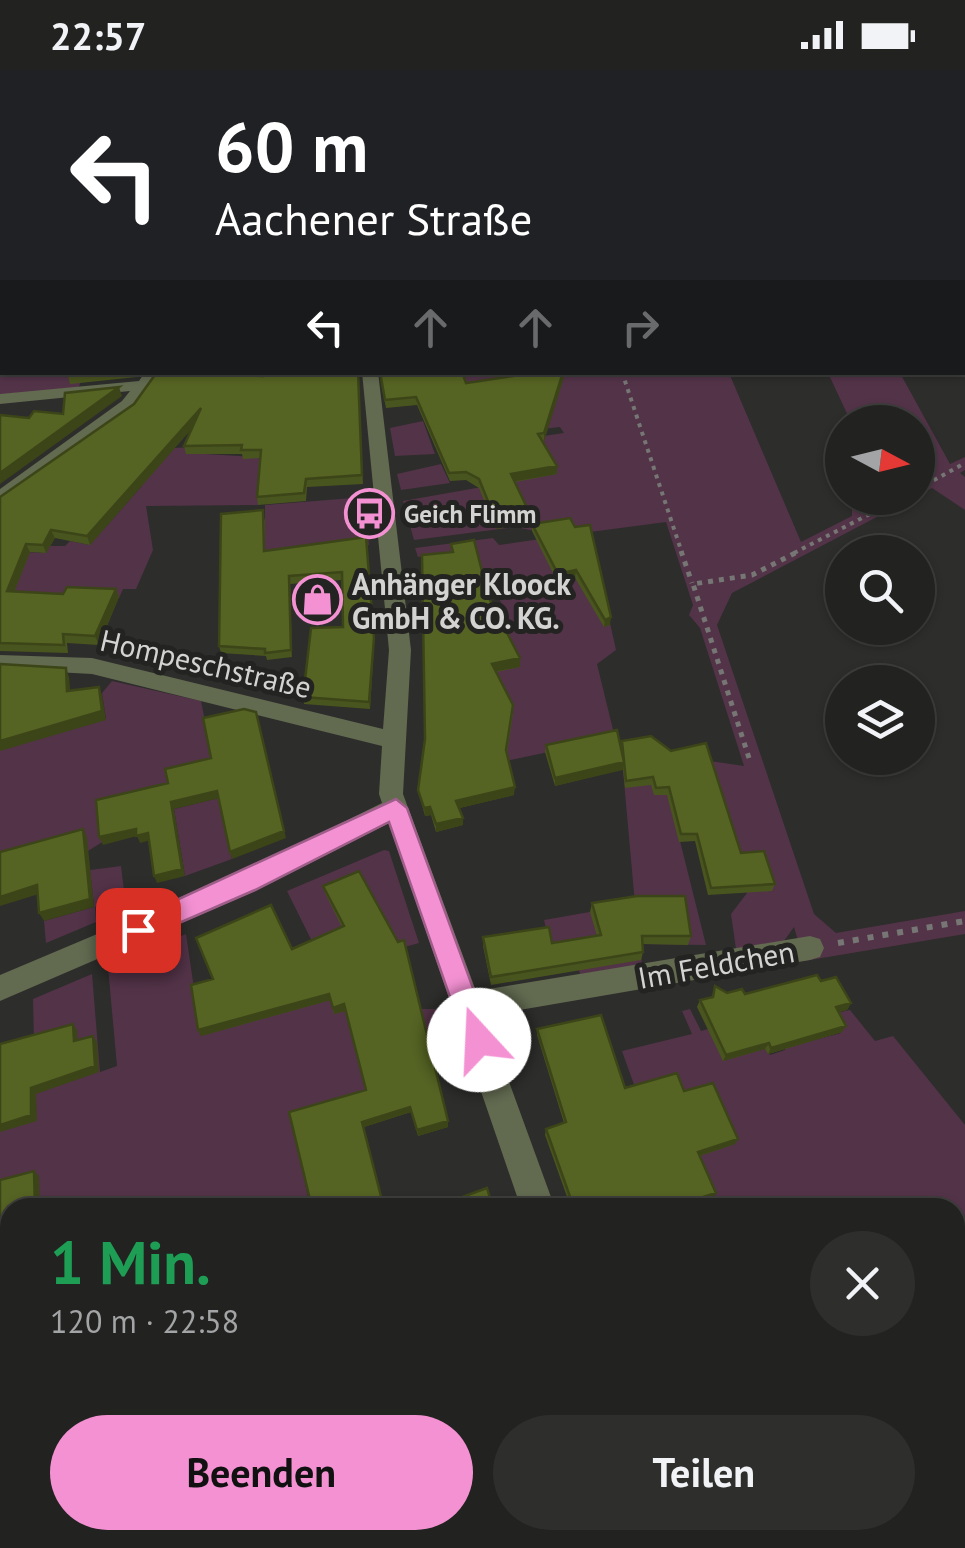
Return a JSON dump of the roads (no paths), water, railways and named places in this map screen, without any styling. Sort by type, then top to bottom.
[{"type":"street","points":[[370,375],[400,650],[391,794],[534,1198]]},
{"type":"street","points":[[0,398],[150,379]]},
{"type":"street","points":[[0,498],[119,412],[150,379]]},
{"type":"street","name":"Hompeschstraße","points":[[0,662],[92,666],[396,742]]},
{"type":"street","points":[[0,988],[246,883],[396,808]]},
{"type":"street","name":"Im Feldchen","points":[[467,1006],[810,948]]},
{"type":"place","name":"Geich Flimm","points":[[369,514]]},
{"type":"place","name":"Anhänger Kloock GmbH & CO. KG.","points":[[317,600]]}]
